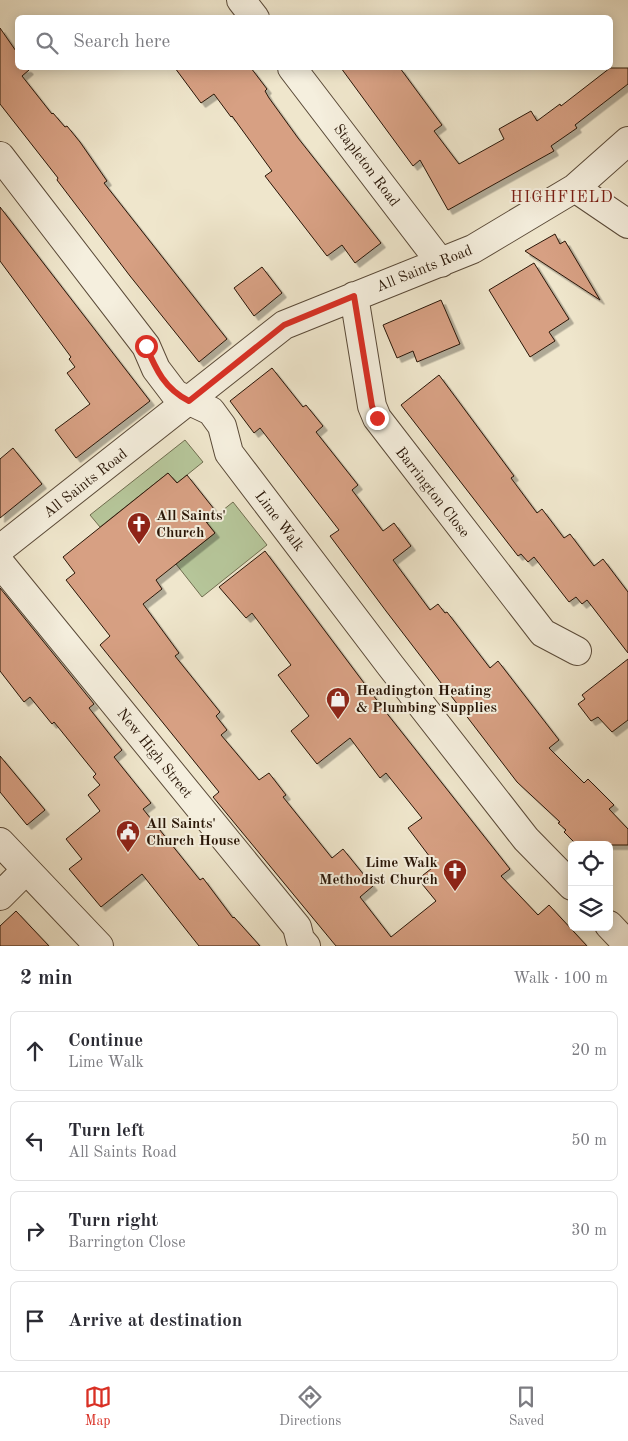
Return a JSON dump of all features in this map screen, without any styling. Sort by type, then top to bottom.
[{"type":"street","points":[[241,0],[252,15]]},
{"type":"street","name":"Stapleton Road","points":[[294,70],[441,263]]},
{"type":"street","name":"All Saints Road","points":[[0,549],[284,325],[473,249],[574,188],[628,141]]},
{"type":"street","name":"Lime Walk","points":[[0,156],[146,346],[156,369],[175,394],[210,410],[222,426],[229,453],[390,665],[526,839],[568,882]]},
{"type":"street","points":[[574,188],[628,224]]},
{"type":"street","name":"Barrington Close","points":[[354,296],[372,406],[377,418],[543,633],[577,651]]},
{"type":"street","name":"New High Street","points":[[0,563],[297,926],[299,944]]},
{"type":"street","points":[[0,842],[99,946]]},
{"type":"street","points":[[0,896],[26,870]]},
{"type":"street","points":[[613,929],[628,945]]},
{"type":"green space","points":[[185,440],[203,462],[177,483],[168,473],[100,527],[90,515]]},
{"type":"green space","points":[[233,502],[267,545],[202,597],[176,564],[215,533],[207,523]]},
{"type":"building","points":[[0,28],[15,50],[15,70],[29,70],[22,76],[52,114],[65,127],[67,126],[80,142],[107,181],[104,183],[227,339],[199,362],[130,276],[57,180],[58,178],[0,104]]},
{"type":"building","points":[[628,68],[628,84],[575,125],[577,128],[551,146],[554,151],[448,210],[420,160],[413,166],[342,70],[401,70],[442,125],[434,131],[459,164],[504,139],[499,129],[531,111],[537,121],[560,104],[561,106],[607,70]]},
{"type":"building","points":[[176,70],[253,70],[267,89],[265,91],[269,98],[298,138],[381,243],[355,263],[342,245],[327,256],[265,176],[272,171],[214,94],[201,103]]},
{"type":"building","points":[[0,207],[150,401],[76,458],[55,430],[90,404],[67,373],[75,367],[69,359],[71,357],[0,261]]},
{"type":"building","points":[[555,234],[560,244],[565,241],[600,300],[525,251]]},
{"type":"building","points":[[534,263],[569,319],[549,332],[555,341],[530,357],[489,290]]},
{"type":"building","points":[[262,267],[282,293],[254,316],[234,288]]},
{"type":"building","points":[[441,300],[460,344],[417,362],[413,351],[397,358],[383,325]]},
{"type":"building","points":[[272,368],[303,407],[306,405],[323,426],[316,432],[358,485],[352,490],[383,531],[394,523],[411,546],[393,560],[430,610],[438,604],[445,613],[447,612],[490,668],[498,661],[559,740],[549,748],[584,783],[588,779],[614,805],[609,809],[628,829],[628,845],[613,845],[613,841],[573,841],[564,832],[566,830],[558,823],[560,822],[517,782],[330,536],[339,530],[260,428],[254,433],[230,401]]},
{"type":"building","points":[[439,375],[514,476],[511,478],[537,513],[542,509],[564,538],[570,534],[594,566],[603,559],[628,592],[628,653],[587,600],[582,604],[576,597],[569,602],[534,557],[528,562],[521,554],[518,556],[401,405]]},
{"type":"building","points":[[13,448],[42,484],[0,518],[0,459]]},
{"type":"building","points":[[168,473],[177,483],[187,475],[214,509],[203,518],[215,533],[156,580],[162,589],[143,604],[179,653],[175,656],[220,712],[216,716],[227,730],[221,735],[259,780],[269,773],[286,795],[283,797],[332,858],[343,849],[373,886],[360,897],[391,937],[436,901],[418,879],[436,865],[408,828],[422,818],[386,773],[380,778],[350,738],[317,764],[291,731],[309,716],[278,675],[291,665],[252,613],[246,618],[219,587],[265,551],[385,711],[510,869],[501,876],[538,915],[549,905],[568,926],[568,931],[573,931],[587,946],[336,946],[213,797],[219,792],[100,645],[110,636],[66,580],[75,573],[63,557]]},
{"type":"building","points":[[0,588],[94,704],[89,708],[122,750],[114,757],[151,803],[143,809],[200,880],[203,878],[233,918],[260,946],[199,946],[142,874],[101,907],[69,869],[82,859],[66,839],[100,811],[88,795],[100,785],[93,777],[96,774],[54,722],[52,724],[30,697],[24,702],[0,671]]},
{"type":"building","points":[[628,659],[628,720],[612,732],[598,717],[591,721],[578,704],[585,699],[582,695]]},
{"type":"building","points":[[0,756],[45,810],[27,825],[0,792]]},
{"type":"building","points":[[16,911],[49,946],[0,946],[0,926]]},
{"type":"place","name":"All Saints' Church","points":[[139,545]]},
{"type":"place","name":"Headington Heating & Plumbing Supplies","points":[[338,720]]},
{"type":"place","name":"All Saints' Church House","points":[[128,853]]},
{"type":"place","name":"Lime Walk Methodist Church","points":[[455,892]]},
{"type":"district","name":"HIGHFIELD","points":[[562,196]]},
{"type":"route","points":[[146,346],[156,369],[175,394],[189,401],[284,325],[354,296],[372,406],[377,418]]}]
